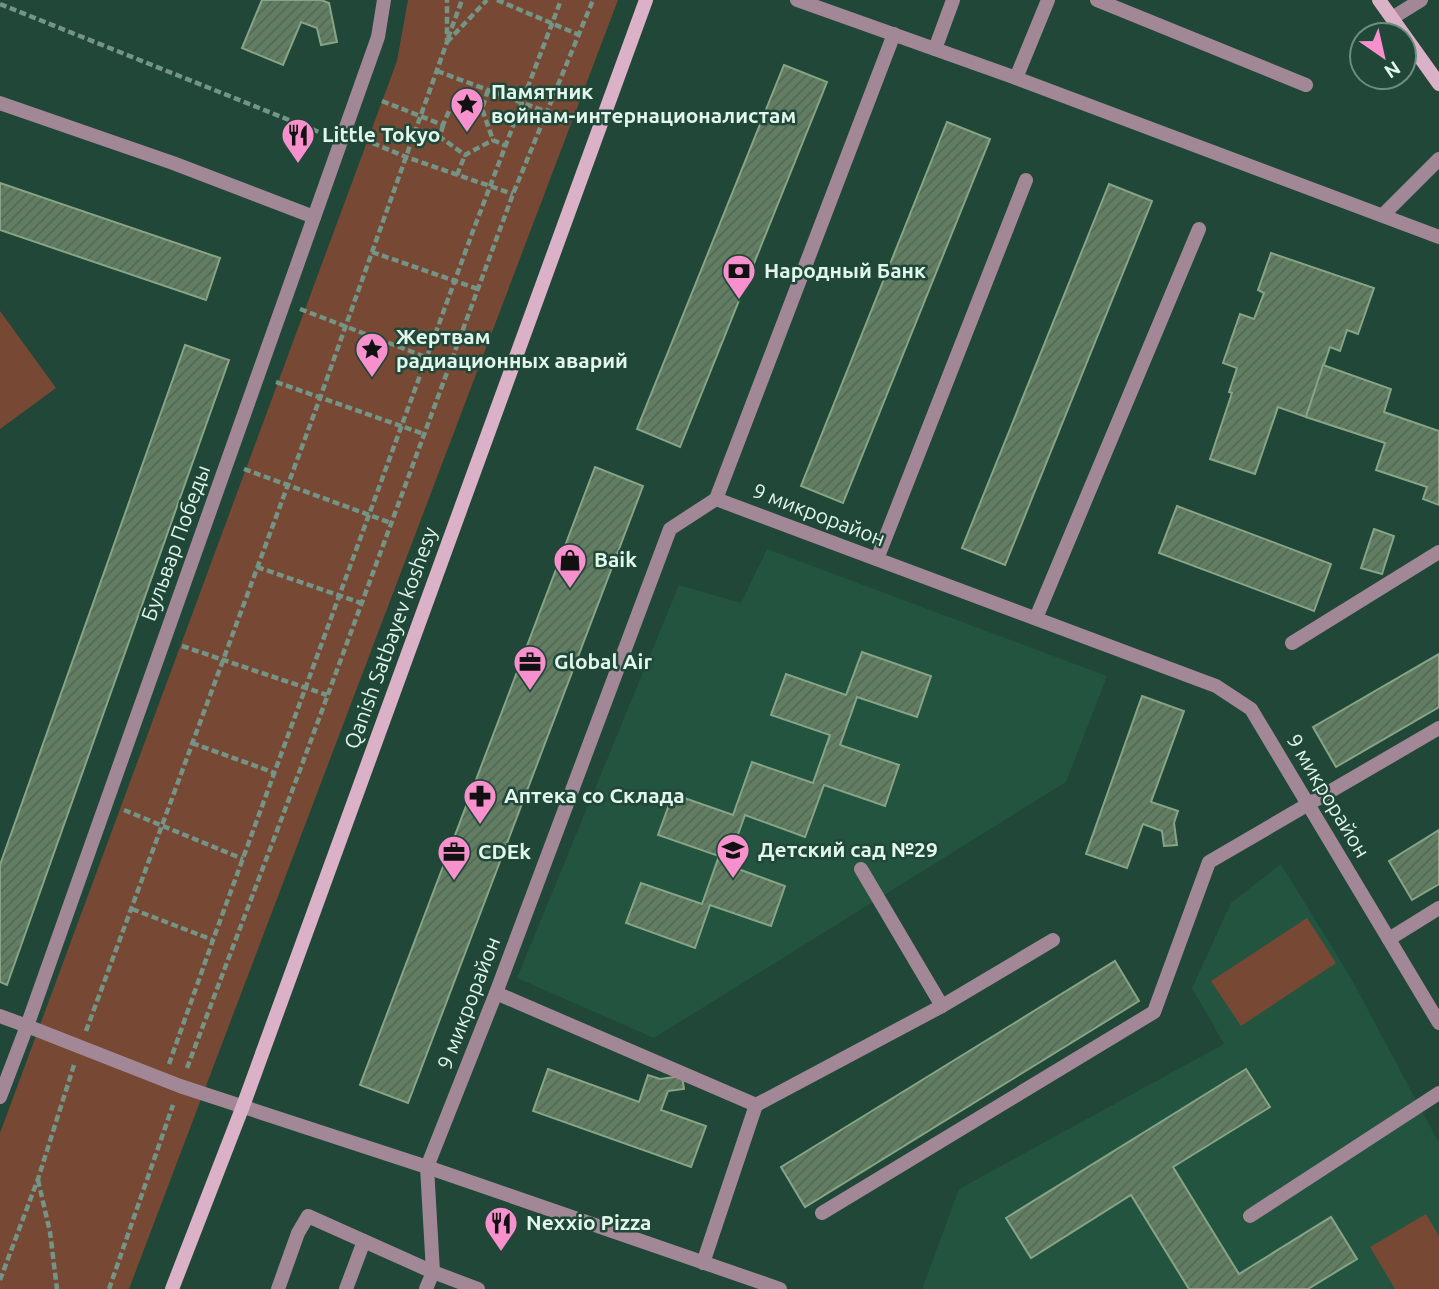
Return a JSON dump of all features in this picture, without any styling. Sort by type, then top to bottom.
[{"type":"street","name":"Бульвар Победы","points":[[0,1097],[343,137],[378,37],[384,0]]},
{"type":"street","name":"Qanish Satbayev koshesy","points":[[172,1289],[243,1106],[646,0]]},
{"type":"street","points":[[799,0],[1016,78],[1439,237]]},
{"type":"street","points":[[935,49],[953,0]]},
{"type":"street","points":[[1016,78],[1048,0]]},
{"type":"street","points":[[1097,0],[1306,85]]},
{"type":"street","points":[[1379,0],[1439,84]]},
{"type":"street","points":[[1392,18],[1421,0]]},
{"type":"street","points":[[716,499],[894,34]]},
{"type":"street","points":[[0,103],[173,163],[314,217]]},
{"type":"street","points":[[1383,215],[1439,159]]},
{"type":"street","points":[[877,559],[1026,180]]},
{"type":"street","points":[[1036,618],[1199,229]]},
{"type":"street","name":"9 микрорайон","points":[[427,1167],[496,993],[670,529],[716,499],[1216,686],[1251,709],[1439,1023]]},
{"type":"street","points":[[1292,643],[1439,552]]},
{"type":"street","points":[[822,1213],[1154,1012],[1209,862],[1439,728]]},
{"type":"street","points":[[860,869],[942,1006]]},
{"type":"street","points":[[1389,939],[1439,908]]},
{"type":"street","points":[[704,1263],[756,1105],[942,1006],[1053,940]]},
{"type":"street","points":[[496,993],[756,1105]]},
{"type":"street","points":[[0,1016],[180,1086],[427,1167],[780,1289]]},
{"type":"street","points":[[1250,1216],[1439,1093]]},
{"type":"street","points":[[426,1289],[433,1272],[427,1167]]},
{"type":"street","points":[[278,1289],[298,1233],[308,1216],[433,1272],[478,1289]]},
{"type":"street","points":[[345,1289],[364,1241]]},
{"type":"path","points":[[447,0],[447,42]]},
{"type":"path","points":[[0,1279],[38,1180],[80,1046],[320,398],[461,0]]},
{"type":"path","points":[[447,42],[487,0]]},
{"type":"path","points":[[497,0],[578,34]]},
{"type":"path","points":[[164,1079],[426,359],[561,0]]},
{"type":"path","points":[[109,1289],[180,1086],[513,194],[593,0]]},
{"type":"path","points":[[0,4],[343,137],[513,194]]},
{"type":"path","points":[[437,71],[547,112]]},
{"type":"path","points":[[488,90],[482,109],[493,140],[506,146]]},
{"type":"path","points":[[382,101],[443,125]]},
{"type":"path","points":[[465,155],[440,137],[443,125],[449,111],[482,109]]},
{"type":"path","points":[[457,175],[465,155],[493,140]]},
{"type":"path","points":[[372,252],[478,289]]},
{"type":"path","points":[[284,304],[449,366]]},
{"type":"path","points":[[258,376],[424,433]]},
{"type":"path","points":[[227,463],[391,523]]},
{"type":"path","points":[[257,567],[361,603]]},
{"type":"path","points":[[164,640],[327,695]]},
{"type":"path","points":[[192,743],[275,773]]},
{"type":"path","points":[[106,803],[243,859]]},
{"type":"path","points":[[132,909],[213,940]]},
{"type":"path","points":[[38,1180],[50,1232],[57,1289]]},
{"type":"shaded area","points":[[408,0],[618,0],[129,1289],[0,1289],[0,1133],[397,61]]},
{"type":"shaded area","points":[[0,311],[56,388],[0,429]]},
{"type":"shaded area","name":"Детский сад №29","points":[[767,549],[1107,676],[1066,782],[654,1038],[517,978],[679,585],[741,603]]},
{"type":"shaded area","points":[[1281,864],[1352,980],[1439,1143],[1439,1289],[922,1289],[959,1189],[1224,1044],[1192,988],[1231,903]]},
{"type":"shaded area","points":[[1307,918],[1336,963],[1241,1026],[1211,981]]},
{"type":"shaded area","points":[[1426,1214],[1439,1236],[1439,1289],[1395,1289],[1370,1247]]},
{"type":"building","points":[[262,0],[321,0],[329,3],[337,42],[321,45],[317,28],[301,22],[283,65],[242,48]]},
{"type":"building","points":[[784,65],[827,82],[680,447],[637,429]]},
{"type":"building","points":[[947,122],[990,139],[843,503],[801,486]]},
{"type":"building","points":[[0,183],[220,258],[206,300],[0,230]]},
{"type":"building","points":[[1109,184],[1152,201],[1005,565],[962,548]]},
{"type":"building","points":[[1271,253],[1374,288],[1358,334],[1347,330],[1340,351],[1330,347],[1306,417],[1278,407],[1255,474],[1210,459],[1232,393],[1229,392],[1237,368],[1223,363],[1240,314],[1254,319],[1264,293],[1258,290]]},
{"type":"building","points":[[185,345],[229,360],[7,985],[0,982],[0,865]]},
{"type":"building","points":[[1323,365],[1391,389],[1384,412],[1439,431],[1439,505],[1423,499],[1427,487],[1376,470],[1385,443],[1306,417]]},
{"type":"building","points":[[595,467],[643,486],[408,1103],[360,1085]]},
{"type":"building","points":[[1177,506],[1331,564],[1314,611],[1159,553]]},
{"type":"building","points":[[1374,529],[1394,536],[1382,574],[1361,568]]},
{"type":"building","points":[[862,652],[931,676],[917,717],[857,697],[840,745],[899,765],[885,806],[824,785],[805,837],[745,815],[727,865],[785,886],[771,926],[710,905],[695,948],[626,923],[641,883],[702,904],[719,856],[658,835],[673,794],[733,815],[752,762],[813,783],[830,735],[771,715],[786,674],[846,695]]},
{"type":"building","points":[[1439,654],[1439,707],[1336,767],[1313,727]]},
{"type":"building","points":[[1142,696],[1184,711],[1151,802],[1178,811],[1174,823],[1177,845],[1164,846],[1162,831],[1143,824],[1127,868],[1086,854]]},
{"type":"building","points":[[1439,830],[1439,884],[1412,900],[1389,861]]},
{"type":"building","points":[[1115,961],[1139,1001],[805,1207],[781,1167]]},
{"type":"building","points":[[548,1069],[639,1102],[648,1075],[660,1079],[682,1076],[684,1089],[668,1091],[661,1110],[706,1126],[691,1167],[533,1111]]},
{"type":"building","points":[[1246,1069],[1270,1107],[1173,1167],[1239,1274],[1331,1217],[1357,1259],[1308,1289],[1189,1289],[1131,1195],[1031,1258],[1006,1218]]},
{"type":"place","name":"Памятник войнам-интернационалистам","points":[[467,134]]},
{"type":"place","name":"Little Tokyo","points":[[298,165]]},
{"type":"place","name":"Народный Банк","points":[[739,301]]},
{"type":"place","name":"Жертвам радиационных аварий","points":[[372,379]]},
{"type":"place","name":"Baik","points":[[570,590]]},
{"type":"place","name":"Global Air","points":[[530,692]]},
{"type":"place","name":"Аптека со Склада","points":[[480,826]]},
{"type":"place","name":"Детский сад №29","points":[[733,880]]},
{"type":"place","name":"CDEk","points":[[454,882]]},
{"type":"place","name":"Nexxio Pizza","points":[[501,1253]]}]
